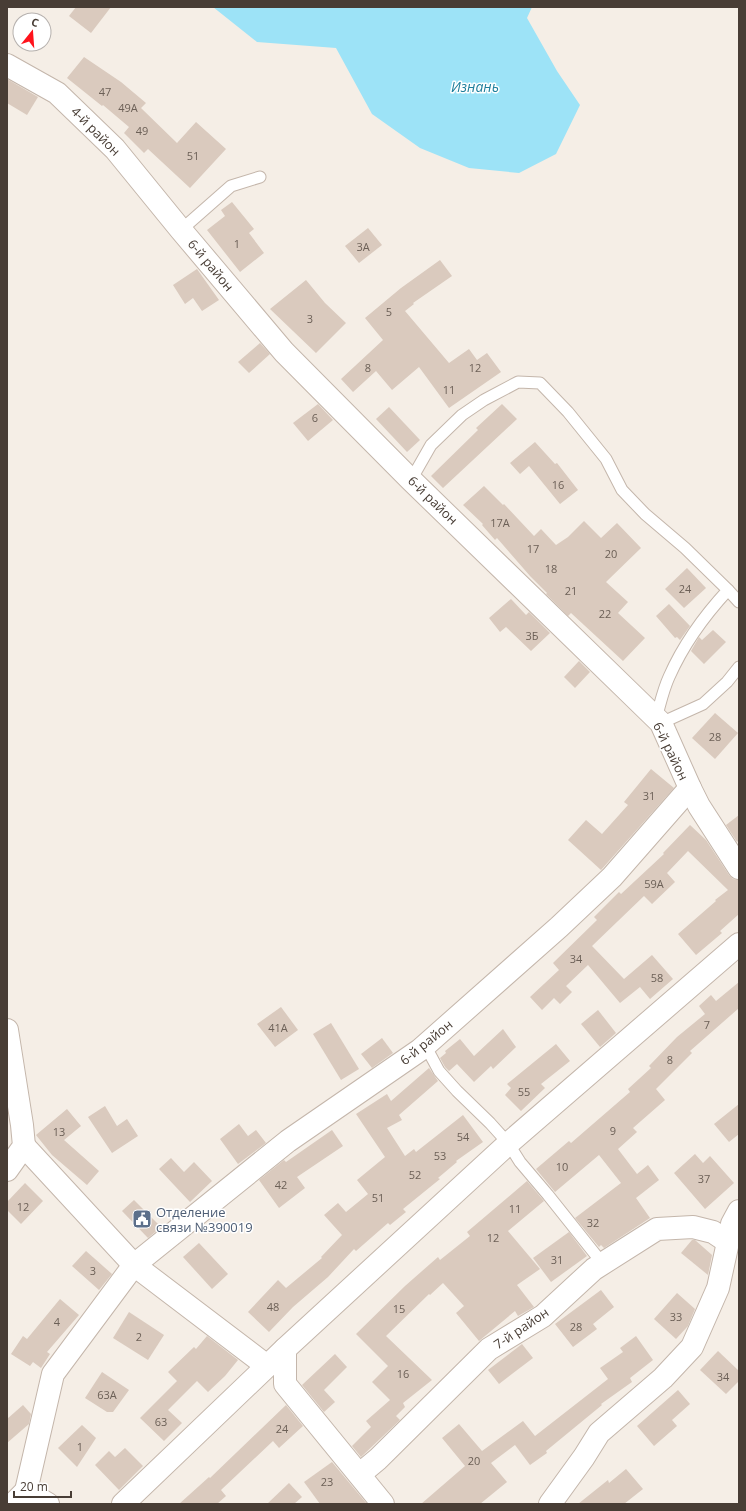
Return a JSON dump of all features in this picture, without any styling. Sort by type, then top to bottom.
[{"type":"street","name":"4-й район","points":[[7,65],[57,93],[115,149],[175,222]]},
{"type":"street","name":"6-й район","points":[[175,222],[284,352],[411,480],[658,721],[690,788],[739,868]]},
{"type":"street","name":"6-й район","points":[[20,1498],[53,1374],[134,1265],[288,1141],[425,1045],[559,927],[612,877],[690,788]]},
{"type":"street","points":[[123,1504],[267,1366],[508,1143],[739,944]]},
{"type":"street","points":[[7,1030],[24,1146],[134,1265],[267,1366]]},
{"type":"street","points":[[7,1170],[24,1146]]},
{"type":"street","points":[[550,1504],[584,1457],[598,1432],[663,1378],[692,1347],[718,1288],[732,1224],[739,1211]]},
{"type":"street","name":"7-й район","points":[[360,1474],[378,1459],[489,1349],[543,1316],[594,1269],[657,1229],[693,1227],[713,1232],[728,1242]]},
{"type":"street","points":[[285,1350],[285,1384],[383,1504]]},
{"type":"street","points":[[20,1498],[48,1504]]},
{"type":"lane","points":[[175,222],[231,186],[260,177]]},
{"type":"lane","points":[[411,480],[431,445],[462,414],[484,400],[518,382],[540,383],[568,412],[606,459],[622,490],[645,514],[685,548],[739,602]]},
{"type":"lane","points":[[658,721],[668,678],[685,644],[711,609],[728,590]]},
{"type":"lane","points":[[658,721],[703,704],[727,682],[739,667]]},
{"type":"lane","points":[[425,1045],[439,1071],[508,1143],[520,1162],[603,1264]]},
{"type":"water","name":"Изнань","points":[[213,7],[532,7],[527,18],[557,71],[580,105],[556,154],[519,173],[469,168],[420,148],[372,114],[336,48],[257,42]]},
{"type":"building","points":[[76,7],[111,7],[91,33],[69,16]]},
{"type":"building","points":[[84,57],[121,82],[146,103],[141,108],[177,143],[196,122],[226,149],[190,188],[148,149],[144,153],[124,133],[129,127],[67,78]]},
{"type":"building","points":[[7,79],[38,97],[27,115],[7,103]]},
{"type":"building","points":[[232,202],[254,229],[249,233],[264,253],[240,272],[207,230],[225,216],[221,210]]},
{"type":"building","points":[[368,228],[382,245],[359,263],[345,246]]},
{"type":"building","points":[[440,260],[452,276],[413,303],[414,304],[405,311],[449,363],[469,349],[477,360],[487,353],[501,372],[449,408],[419,367],[392,390],[376,371],[353,392],[341,379],[383,340],[365,318],[401,288]]},
{"type":"building","points":[[197,269],[219,300],[202,311],[193,298],[185,304],[173,285]]},
{"type":"building","points":[[306,280],[325,303],[346,323],[316,353],[270,309]]},
{"type":"building","points":[[260,343],[270,354],[249,373],[238,362]]},
{"type":"building","points":[[318,404],[333,420],[308,441],[293,423]]},
{"type":"building","points":[[502,404],[517,419],[443,488],[431,476],[478,430],[476,428]]},
{"type":"building","points":[[389,407],[420,440],[407,452],[376,419]]},
{"type":"building","points":[[535,442],[555,464],[557,463],[578,490],[560,504],[529,466],[520,474],[510,463]]},
{"type":"building","points":[[484,486],[503,505],[504,504],[534,536],[541,529],[556,545],[568,537],[584,521],[601,538],[617,523],[641,548],[606,582],[628,602],[618,613],[645,638],[623,661],[571,613],[568,616],[546,594],[547,593],[497,538],[495,540],[482,525],[483,524],[463,505]]},
{"type":"building","points":[[687,568],[706,588],[684,608],[665,589]]},
{"type":"building","points":[[511,599],[526,615],[529,612],[550,633],[531,651],[506,627],[500,632],[489,618]]},
{"type":"building","points":[[669,604],[690,626],[680,640],[677,637],[675,638],[656,616]]},
{"type":"building","points":[[713,630],[726,642],[704,664],[691,651],[699,637],[702,640]]},
{"type":"building","points":[[579,661],[590,672],[575,688],[564,677]]},
{"type":"building","points":[[715,713],[738,733],[715,759],[692,738]]},
{"type":"building","points":[[651,769],[674,788],[601,870],[568,840],[586,820],[602,834],[628,805],[624,802]]},
{"type":"building","points":[[739,815],[739,840],[737,842],[726,825]]},
{"type":"building","points":[[690,825],[706,840],[729,875],[733,879],[739,880],[739,914],[720,931],[722,933],[696,955],[678,934],[728,890],[688,851],[667,873],[675,882],[652,904],[644,896],[592,946],[624,979],[652,955],[673,979],[650,999],[640,987],[620,1003],[588,965],[566,986],[572,992],[560,1004],[554,998],[542,1010],[530,997],[559,970],[553,963],[597,920],[594,917],[619,892],[621,894],[664,854],[663,853]]},
{"type":"building","points":[[739,982],[739,1008],[690,1051],[692,1053],[656,1089],[665,1100],[633,1128],[637,1132],[618,1149],[637,1174],[648,1165],[659,1180],[636,1198],[650,1218],[604,1248],[601,1245],[599,1247],[575,1218],[621,1183],[599,1155],[555,1192],[536,1169],[569,1141],[571,1143],[630,1092],[628,1089],[651,1068],[649,1066],[677,1037],[705,1014],[699,1006],[711,995],[716,1001]]},
{"type":"building","points":[[281,1007],[298,1030],[275,1047],[257,1024]]},
{"type":"building","points":[[598,1010],[616,1033],[600,1047],[581,1024]]},
{"type":"building","points":[[331,1023],[359,1069],[341,1080],[313,1034]]},
{"type":"building","points":[[503,1029],[516,1047],[493,1069],[491,1066],[474,1082],[457,1064],[449,1071],[440,1058],[446,1053],[445,1051],[460,1039],[474,1056]]},
{"type":"building","points":[[382,1038],[393,1053],[372,1068],[361,1054]]},
{"type":"building","points":[[556,1044],[570,1061],[541,1084],[545,1088],[521,1111],[505,1095],[511,1088],[507,1084]]},
{"type":"building","points":[[429,1068],[438,1081],[399,1115],[402,1120],[387,1128],[405,1156],[414,1149],[416,1152],[463,1115],[483,1142],[456,1161],[457,1162],[438,1178],[440,1179],[403,1209],[406,1212],[390,1225],[388,1223],[356,1251],[354,1249],[328,1277],[293,1307],[269,1332],[248,1312],[278,1280],[286,1288],[322,1258],[321,1257],[342,1235],[324,1215],[338,1203],[346,1212],[368,1194],[357,1180],[385,1157],[356,1114],[387,1094],[391,1101]]},
{"type":"building","points":[[739,1104],[739,1134],[729,1142],[714,1124]]},
{"type":"building","points":[[105,1106],[117,1126],[127,1119],[138,1136],[112,1153],[88,1117]]},
{"type":"building","points":[[67,1109],[81,1126],[64,1140],[99,1171],[87,1185],[52,1155],[36,1135]]},
{"type":"building","points":[[239,1124],[248,1136],[256,1130],[266,1143],[238,1164],[220,1139]]},
{"type":"building","points":[[332,1130],[343,1146],[297,1177],[305,1188],[279,1208],[259,1180],[284,1160],[286,1162]]},
{"type":"building","points":[[695,1154],[703,1163],[710,1156],[734,1183],[705,1209],[674,1173]]},
{"type":"building","points":[[171,1158],[184,1172],[194,1162],[212,1181],[190,1202],[159,1169]]},
{"type":"building","points":[[527,1181],[544,1201],[508,1231],[540,1269],[517,1285],[534,1307],[518,1316],[515,1311],[479,1341],[456,1313],[464,1306],[443,1283],[430,1295],[429,1294],[386,1336],[432,1380],[403,1403],[405,1407],[396,1416],[400,1420],[361,1457],[352,1446],[371,1427],[366,1421],[390,1400],[372,1382],[388,1366],[356,1334],[405,1286],[438,1257],[440,1260],[470,1236],[467,1232]]},
{"type":"building","points":[[25,1183],[43,1201],[21,1224],[7,1210],[7,1202]]},
{"type":"building","name":"Отделение связи №390019","points":[[134,1200],[161,1227],[148,1238],[122,1211]]},
{"type":"building","points":[[569,1232],[587,1256],[551,1282],[533,1258]]},
{"type":"building","points":[[692,1240],[695,1240],[712,1255],[708,1275],[681,1253]]},
{"type":"building","points":[[199,1243],[228,1274],[212,1289],[183,1257]]},
{"type":"building","points":[[86,1251],[112,1274],[99,1290],[72,1266]]},
{"type":"building","points":[[601,1290],[614,1307],[593,1324],[597,1329],[573,1347],[555,1324]]},
{"type":"building","points":[[677,1293],[695,1309],[688,1326],[676,1339],[654,1319]]},
{"type":"building","points":[[60,1299],[79,1315],[47,1352],[50,1354],[41,1368],[33,1362],[30,1366],[11,1354],[23,1336],[27,1339]]},
{"type":"building","points":[[129,1312],[164,1335],[148,1360],[113,1338]]},
{"type":"building","points":[[207,1336],[238,1360],[225,1376],[208,1392],[197,1381],[168,1410],[182,1423],[164,1441],[140,1418],[177,1381],[168,1372],[194,1347],[196,1349]]},
{"type":"building","points":[[636,1336],[653,1360],[630,1378],[632,1382],[601,1404],[602,1405],[546,1451],[547,1453],[530,1465],[515,1445],[491,1463],[507,1482],[480,1504],[421,1504],[465,1466],[442,1438],[459,1424],[482,1451],[523,1421],[535,1436],[608,1379],[600,1368],[623,1352],[620,1348]]},
{"type":"building","points":[[522,1344],[533,1358],[499,1384],[488,1370]]},
{"type":"building","points":[[718,1351],[739,1371],[739,1381],[726,1394],[700,1370]]},
{"type":"building","points":[[335,1354],[347,1367],[324,1390],[335,1402],[324,1412],[302,1385]]},
{"type":"building","points":[[102,1372],[129,1390],[113,1412],[107,1412],[85,1398]]},
{"type":"building","points":[[678,1390],[690,1404],[672,1420],[677,1426],[654,1446],[637,1426]]},
{"type":"building","points":[[23,1405],[31,1414],[29,1424],[7,1443],[7,1419]]},
{"type":"building","points":[[286,1405],[303,1426],[279,1448],[273,1441],[221,1490],[226,1496],[217,1504],[179,1504],[209,1477],[210,1478]]},
{"type":"building","points":[[82,1425],[96,1438],[77,1467],[58,1448]]},
{"type":"building","points":[[125,1448],[143,1466],[119,1490],[95,1465],[109,1451],[115,1457]]},
{"type":"building","points":[[332,1462],[367,1504],[320,1504],[304,1482]]},
{"type":"building","points":[[626,1469],[643,1489],[624,1504],[578,1504],[608,1480],[609,1483]]},
{"type":"building","points":[[289,1483],[302,1497],[294,1504],[267,1504]]},
{"type":"place","name":"Отделение связи №390019","points":[[142,1219]]}]
